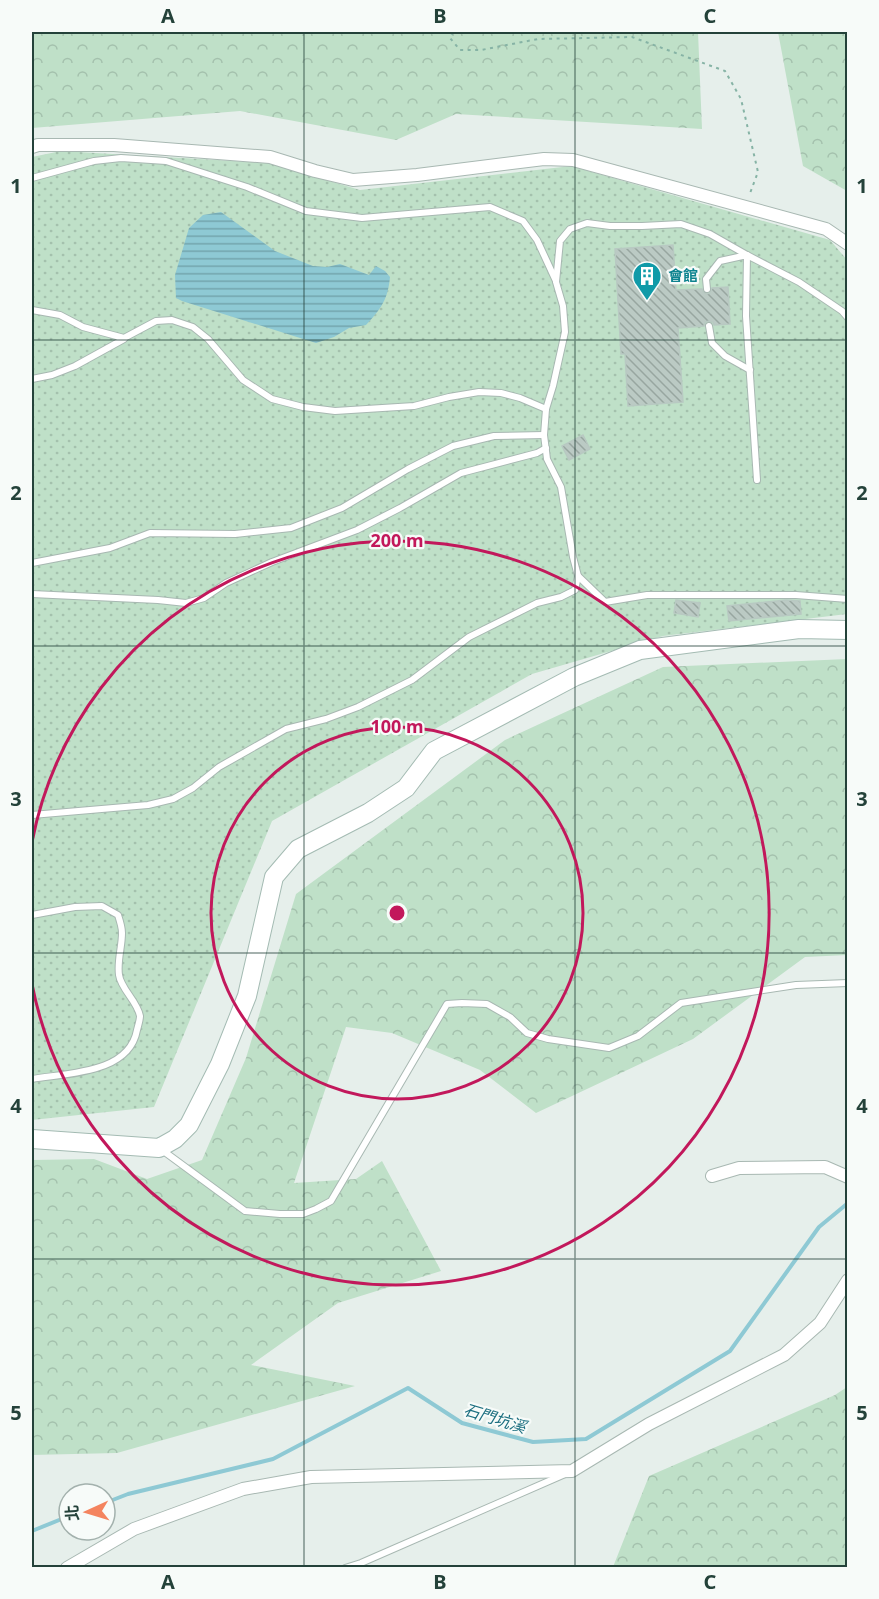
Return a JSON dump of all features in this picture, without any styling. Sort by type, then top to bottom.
[{"type":"street","points":[[32,147],[38,145],[114,145],[270,157],[353,180],[417,176],[544,159],[573,160],[826,229],[848,244]]},
{"type":"street","points":[[32,1138],[159,1148],[175,1139],[189,1125],[220,1064],[247,996],[274,877],[298,849],[369,813],[406,788],[434,751],[574,677],[640,651],[799,629],[843,627]]},
{"type":"street","points":[[712,1176],[739,1168],[825,1167],[848,1177]]},
{"type":"street","points":[[67,1568],[134,1529],[243,1489],[311,1477],[572,1471],[649,1424],[784,1355],[820,1323],[848,1280]]},
{"type":"lane","points":[[32,178],[94,161],[121,158],[166,161],[247,187],[306,211],[362,218],[490,207],[523,221],[537,240],[556,282],[563,306],[565,332],[546,409],[544,435],[547,459],[561,487],[578,576],[575,590],[561,597],[537,603],[469,637],[412,680],[358,707],[326,719],[286,729],[219,767],[193,788],[173,799],[148,805],[32,815]]},
{"type":"lane","points":[[556,282],[560,241],[570,229],[587,223],[610,226],[681,224],[710,234],[799,282],[842,311],[848,318]]},
{"type":"lane","points":[[707,289],[706,279],[720,261],[747,255]]},
{"type":"lane","points":[[747,255],[746,316],[757,480]]},
{"type":"lane","points":[[32,310],[60,315],[83,327],[124,338]]},
{"type":"lane","points":[[32,379],[52,375],[75,366],[156,321],[172,320],[193,327],[208,339],[243,380],[272,399],[303,407],[335,411],[414,406],[479,392],[501,393],[546,409]]},
{"type":"lane","points":[[709,326],[712,343],[725,356],[750,370]]},
{"type":"lane","points":[[32,563],[110,548],[150,533],[236,534],[291,528],[342,508],[408,469],[453,446],[494,436],[544,435]]},
{"type":"lane","points":[[32,594],[186,603],[204,598],[226,583],[272,562],[357,530],[461,472],[537,453],[546,448]]},
{"type":"lane","points":[[578,576],[605,602],[647,595],[796,595],[848,599]]},
{"type":"lane","points":[[32,915],[75,907],[102,906],[118,915],[122,932],[118,963],[119,978],[140,1017],[136,1036],[128,1051],[111,1063],[91,1071],[32,1079]]},
{"type":"lane","points":[[159,1148],[245,1211],[303,1214],[331,1201],[447,1004],[486,1005],[510,1017],[527,1033],[548,1039],[609,1048],[638,1036],[681,1003],[796,985],[848,983]]},
{"type":"lane","points":[[345,1568],[362,1565],[572,1471]]},
{"type":"path","points":[[453,32],[450,38],[460,50],[481,50],[538,39],[632,37],[725,71],[741,99],[758,172],[746,207]]},
{"type":"green space","points":[[32,32],[698,32],[702,129],[456,114],[396,140],[240,111],[32,128]]},
{"type":"green space","points":[[778,32],[847,32],[847,191],[803,166]]},
{"type":"green space","points":[[61,151],[268,163],[360,190],[571,166],[830,240],[848,261],[847,614],[663,636],[532,674],[272,821],[154,1107],[32,1120],[32,157]]},
{"type":"green space","points":[[847,659],[847,955],[805,957],[693,1039],[536,1113],[480,1070],[392,1033],[346,1027],[294,1183],[356,1179],[382,1161],[441,1271],[338,1303],[251,1365],[355,1386],[117,1453],[32,1455],[32,1160],[94,1159],[147,1179],[202,1160],[246,1058],[296,894],[505,740],[663,667]]},
{"type":"green space","points":[[847,1387],[847,1567],[613,1567],[649,1476],[835,1395]]},
{"type":"water","points":[[221,212],[275,251],[313,266],[327,267],[340,264],[369,275],[376,266],[385,271],[390,277],[388,292],[383,303],[366,325],[349,328],[334,337],[316,343],[176,298],[175,275],[189,228],[203,215]]},
{"type":"building","name":"會館","points":[[673,245],[676,290],[702,289],[707,294],[712,288],[728,287],[730,324],[714,325],[709,321],[705,322],[704,326],[678,328],[683,402],[628,406],[625,354],[621,354],[615,249]]},
{"type":"building","points":[[583,435],[590,449],[569,460],[562,446]]},
{"type":"building","points":[[676,600],[700,603],[698,617],[674,613]]},
{"type":"building","points":[[786,600],[800,601],[801,614],[729,621],[727,606]]},
{"type":"waterway","name":"石門坑溪","points":[[117,1498],[273,1459],[408,1388],[462,1423],[533,1442],[586,1439],[730,1351],[819,1227],[848,1203]]},
{"type":"waterway","name":"石門坑溪","points":[[32,1531],[57,1521]]},
{"type":"place","name":"會館","points":[[647,302]]}]
